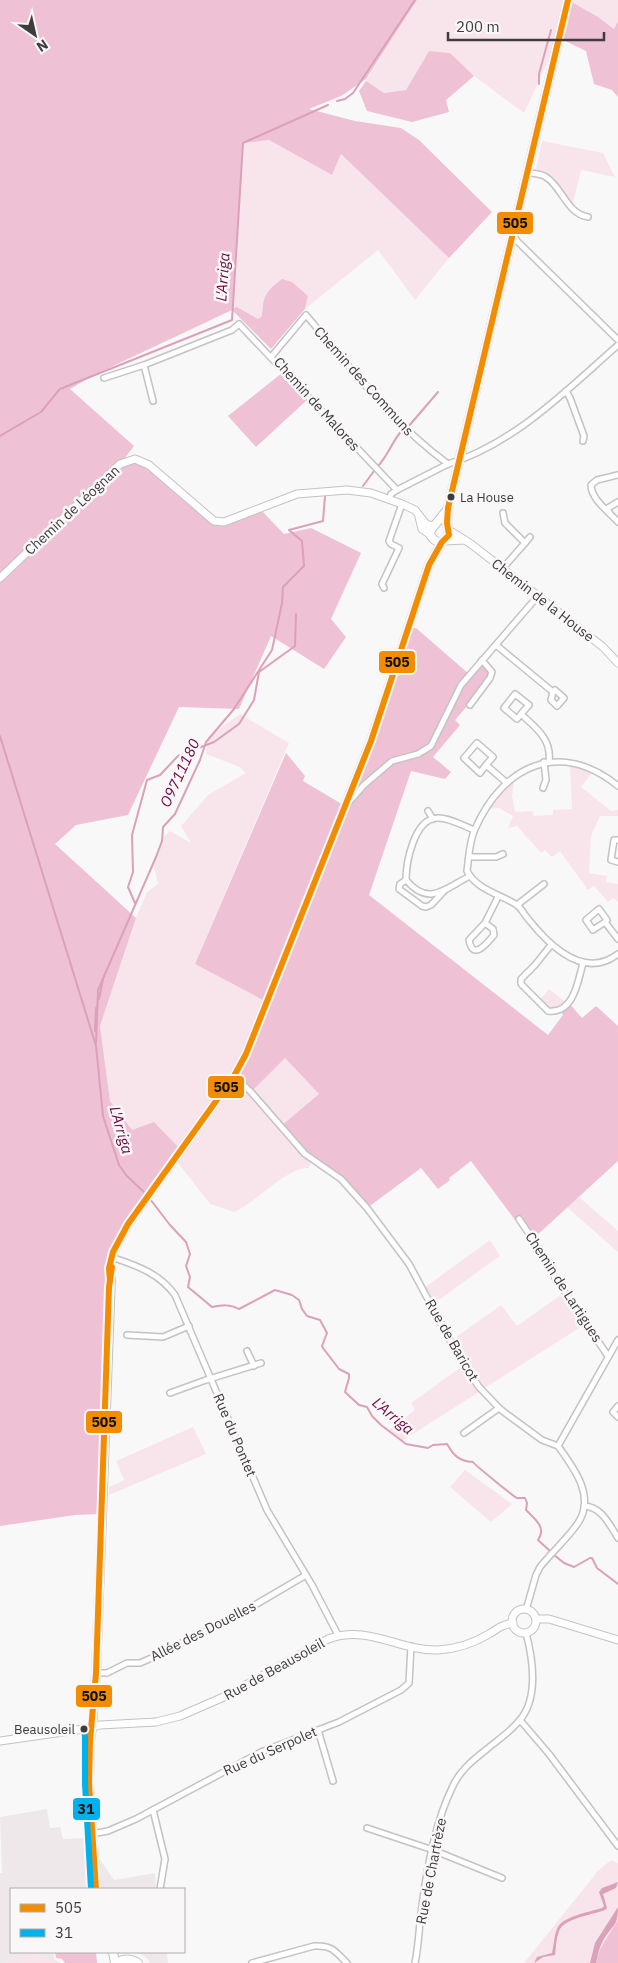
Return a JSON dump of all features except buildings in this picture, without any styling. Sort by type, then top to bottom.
[{"type":"main road","points":[[438,539],[448,537],[448,508],[568,0]]},
{"type":"main road","points":[[99,1888],[89,1783],[90,1741],[96,1673],[110,1262],[121,1237],[145,1200],[234,1076],[254,1036],[371,741],[438,539],[436,524],[448,508]]},
{"type":"main road","points":[[436,524],[448,528]]},
{"type":"main road","points":[[110,1281],[114,1258],[121,1237]]},
{"type":"main road","points":[[92,1727],[94,1735],[95,1837]]},
{"type":"main road","points":[[123,1953],[130,1960]]},
{"type":"main road","points":[[116,1963],[124,1960],[138,1963]]},
{"type":"street","points":[[527,172],[545,176],[558,187],[565,200],[577,212],[588,217]]},
{"type":"street","points":[[513,234],[517,241],[618,340]]},
{"type":"street","name":"Chemin de Malores","points":[[306,315],[271,357],[397,490]]},
{"type":"street","name":"Chemin des Communs","points":[[306,315],[376,398],[427,448],[448,464]]},
{"type":"street","points":[[104,378],[144,366],[232,330],[240,324],[271,357]]},
{"type":"street","points":[[389,499],[391,494],[397,490],[435,470],[478,451],[530,422],[618,345]]},
{"type":"street","points":[[144,366],[153,400]]},
{"type":"street","points":[[566,391],[582,429],[583,441]]},
{"type":"street","name":"Chemin de Léognan","points":[[0,578],[120,464],[135,459],[150,465],[211,520],[218,522],[224,522],[290,496],[309,492],[354,490],[371,493],[412,508],[426,524],[436,524]]},
{"type":"street","points":[[618,475],[597,480],[591,485],[592,492],[618,522]]},
{"type":"street","points":[[609,512],[608,508],[610,505],[618,502]]},
{"type":"street","points":[[384,588],[382,584],[399,548],[389,541],[402,504]]},
{"type":"street","points":[[503,513],[505,523],[525,543]]},
{"type":"street","name":"Chemin de Léognan","points":[[418,514],[422,529],[438,539]]},
{"type":"street","name":"Chemin de la House","points":[[448,528],[503,568],[603,647],[617,662]]},
{"type":"street","points":[[503,568],[530,537]]},
{"type":"street","points":[[438,539],[465,540]]},
{"type":"street","points":[[345,806],[383,767],[392,761],[424,751],[431,746],[461,685],[538,596]]},
{"type":"street","points":[[496,645],[553,692]]},
{"type":"street","points":[[470,705],[490,678],[492,672],[482,660]]},
{"type":"street","points":[[515,694],[529,705],[521,714],[517,719],[504,708],[515,694]]},
{"type":"street","points":[[521,714],[547,740],[550,751],[543,788]]},
{"type":"street","points":[[477,743],[493,758],[486,765],[480,772],[464,758],[477,743]]},
{"type":"street","points":[[617,956],[604,961],[583,963],[563,954],[550,945],[517,905],[498,897],[470,876],[467,870],[474,830],[493,799],[507,783],[529,767],[547,762],[578,765],[589,769],[618,786]]},
{"type":"street","points":[[486,765],[507,783]]},
{"type":"street","points":[[428,811],[433,819]]},
{"type":"street","points":[[470,876],[436,893],[425,894],[415,890],[406,880],[408,860],[414,839],[424,825],[433,819],[443,819],[474,830]]},
{"type":"street","points":[[618,840],[614,840],[611,860],[618,862]]},
{"type":"street","points":[[469,857],[496,857],[503,854]]},
{"type":"street","points":[[406,880],[400,884],[399,889],[411,899],[426,907],[431,905],[447,888]]},
{"type":"street","points":[[517,905],[544,884]]},
{"type":"street","points":[[485,923],[493,929],[494,934],[482,949],[478,950],[470,944],[469,940],[485,923],[498,897]]},
{"type":"street","points":[[605,922],[618,939]]},
{"type":"street","points":[[550,945],[536,965],[521,979],[520,984],[548,1010],[553,1011],[560,1008],[573,997],[583,963]]},
{"type":"street","name":"Rue de Baricot","points":[[234,1076],[251,1092],[305,1154],[346,1183],[387,1234],[414,1273],[470,1375],[499,1408],[542,1440],[558,1446]]},
{"type":"street","name":"Chemin de Lartigues","points":[[519,1218],[544,1256],[546,1264],[608,1356]]},
{"type":"street","name":"Rue du Pontet","points":[[114,1258],[142,1268],[166,1284],[179,1302],[272,1521],[306,1575],[338,1636]]},
{"type":"street","points":[[127,1336],[163,1336],[188,1326]]},
{"type":"street","points":[[134,1329],[134,1336]]},
{"type":"street","points":[[526,1610],[536,1574],[550,1554],[578,1524],[584,1506],[583,1490],[579,1479],[558,1446],[618,1340]]},
{"type":"street","points":[[247,1351],[254,1366]]},
{"type":"street","points":[[170,1393],[261,1364]]},
{"type":"street","points":[[178,1390],[181,1397]]},
{"type":"street","points":[[618,1406],[614,1412],[618,1417]]},
{"type":"street","points":[[464,1433],[499,1408]]},
{"type":"street","points":[[584,1506],[593,1506],[598,1509],[618,1538]]},
{"type":"street","name":"Allée des Douelles","points":[[96,1673],[107,1673],[127,1663],[140,1663],[170,1650],[240,1614],[306,1575]]},
{"type":"street","points":[[526,1610],[532,1612],[536,1619],[534,1628],[526,1633],[516,1630],[513,1623],[517,1613],[526,1610]]},
{"type":"street","points":[[536,1619],[549,1619],[618,1640]]},
{"type":"street","name":"Rue de Beausoleil","points":[[0,1741],[92,1727],[156,1722],[180,1716],[226,1696],[328,1639],[338,1636],[368,1635],[435,1650],[454,1648],[489,1634],[502,1625],[513,1623]]},
{"type":"street","name":"Rue de Chartrèze","points":[[415,1963],[422,1906],[433,1850],[452,1788],[460,1773],[473,1760],[520,1720],[532,1693],[531,1667],[526,1633]]},
{"type":"street","name":"Rue du Serpolet","points":[[95,1837],[153,1810],[194,1786],[261,1752],[339,1722],[406,1687],[410,1678],[411,1646]]},
{"type":"street","points":[[520,1720],[549,1754],[618,1846]]},
{"type":"street","points":[[318,1730],[334,1778]]},
{"type":"street","points":[[153,1810],[165,1859],[160,1888]]},
{"type":"street","points":[[367,1828],[433,1850],[502,1878]]},
{"type":"street","points":[[371,1836],[374,1830]]},
{"type":"street","points":[[252,1963],[321,1945],[334,1949],[347,1963]]},
{"type":"shaded area","points":[[0,0],[417,0],[366,79],[341,96],[309,109],[355,121],[401,128],[419,140],[492,212],[449,258],[341,154],[332,175],[269,140],[243,143],[232,309],[237,307],[258,319],[262,316],[266,294],[282,279],[292,282],[308,296],[305,309],[271,349],[232,310],[92,376],[70,389],[134,446],[121,463],[137,459],[214,521],[260,509],[284,534],[311,528],[361,553],[331,619],[346,637],[324,669],[271,636],[239,709],[179,707],[128,815],[76,825],[55,844],[136,918],[100,1026],[110,1101],[132,1130],[154,1122],[181,1150],[132,1218],[107,1265],[100,1514],[75,1515],[0,1526]]},
{"type":"shaded area","points":[[417,0],[618,0],[618,21],[614,29],[598,17],[559,38],[524,113],[474,76],[450,53],[429,51],[406,90],[384,93],[366,81]]},
{"type":"shaded area","points":[[568,0],[598,17],[614,29],[618,21],[618,97],[612,90],[594,84],[586,51],[559,38]]},
{"type":"shaded area","points":[[429,51],[450,53],[474,76],[446,100],[449,112],[412,122],[367,111],[359,91],[366,81],[384,93],[406,90]]},
{"type":"shaded area","points":[[269,140],[332,175],[341,154],[449,258],[415,300],[378,250],[305,309],[308,296],[304,293],[262,307],[262,316],[258,319],[237,307],[232,310],[243,143]]},
{"type":"shaded area","points":[[542,141],[603,153],[615,177],[581,170],[573,203],[558,182],[549,174],[536,169]]},
{"type":"shaded area","points":[[282,373],[307,400],[256,447],[228,416]]},
{"type":"shaded area","points":[[409,628],[416,628],[469,674],[482,660],[492,672],[455,720],[460,725],[433,757],[451,772],[445,779],[411,771],[369,895],[548,1035],[563,1015],[561,1011],[568,1002],[582,1018],[596,1006],[618,1026],[618,1161],[535,1237],[522,1217],[515,1220],[471,1161],[438,1189],[421,1168],[367,1208],[352,1190],[320,1165],[280,1127],[319,1094],[285,1058],[251,1092],[234,1076],[267,1002],[195,964],[286,753],[305,776],[303,781],[345,806]]},
{"type":"shaded area","points":[[240,714],[289,743],[195,964],[267,1002],[251,1092],[284,1057],[319,1094],[312,1160],[309,1168],[290,1174],[243,1208],[234,1212],[210,1204],[175,1159],[132,1130],[110,1101],[100,1026],[136,918],[147,892],[158,884],[154,866],[162,838],[170,831],[191,843],[181,826],[208,795],[246,773],[240,767],[206,754],[208,737]]},
{"type":"shaded area","points":[[570,764],[592,773],[581,787],[611,811],[618,810],[618,816],[600,816],[591,836],[589,873],[607,876],[606,882],[618,884],[618,902],[614,898],[608,902],[594,886],[588,890],[560,851],[552,857],[545,850],[541,853],[517,826],[508,828],[513,816],[499,808],[487,809],[511,780],[514,783],[512,796],[515,811],[517,812],[533,811],[534,816],[553,815],[553,810],[572,809]]},
{"type":"shaded area","points":[[549,989],[567,1003],[553,1011],[538,1002]]},
{"type":"shaded area","points":[[579,1197],[618,1231],[618,1252],[567,1207]]},
{"type":"shaded area","points":[[490,1240],[500,1256],[433,1304],[424,1288]]},
{"type":"shaded area","points":[[565,1292],[584,1325],[483,1389],[452,1340],[501,1305],[517,1326]]},
{"type":"shaded area","points":[[461,1367],[479,1392],[402,1441],[389,1430],[415,1410],[411,1403]]},
{"type":"shaded area","points":[[193,1427],[206,1454],[109,1495],[109,1487],[124,1480],[116,1461]]},
{"type":"shaded area","points":[[465,1470],[512,1504],[491,1522],[450,1487]]},
{"type":"shaded area","points":[[47,1809],[50,1828],[60,1827],[63,1839],[85,1838],[114,1880],[155,1873],[156,1888],[10,1888],[10,1953],[53,1953],[55,1960],[60,1963],[0,1963],[0,1873],[2,1873],[0,1817]]},
{"type":"shaded area","points":[[611,1860],[618,1863],[618,1963],[524,1963],[598,1871]]},
{"type":"shaded area","points":[[618,1882],[616,1888],[603,1894],[607,1908],[605,1910],[566,1923],[559,1931],[555,1955],[543,1957],[534,1963],[537,1957],[552,1953],[557,1929],[564,1921],[602,1908],[604,1906],[599,1892],[602,1888]]},
{"type":"shaded area","points":[[618,1907],[616,1922],[602,1942],[596,1963],[590,1963],[595,1943]]},
{"type":"shaded area","points":[[618,1920],[618,1963],[596,1963],[603,1945]]},
{"type":"shaded area","points":[[55,1953],[96,1953],[97,1963],[65,1963],[62,1959],[56,1958]]},
{"type":"shaded area","points":[[139,1953],[167,1953],[168,1963],[150,1963],[147,1958]]},
{"type":"shaded area","points":[[36,1954],[60,1963],[21,1963],[21,1960],[5,1963],[7,1959]]},
{"type":"waterway","name":"L'Arriga","points":[[337,101],[345,99],[353,93],[415,0]]},
{"type":"waterway","points":[[539,84],[539,74],[551,30]]},
{"type":"waterway","name":"L'Arriga","points":[[60,389],[232,320],[243,143],[328,105]]},
{"type":"waterway","name":"L'Arriga","points":[[0,436],[41,412],[59,390]]},
{"type":"waterway","name":"O9711180","points":[[408,427],[438,392]]},
{"type":"waterway","name":"O9711180","points":[[379,465],[403,429]]},
{"type":"waterway","name":"O9711180","points":[[363,486],[374,471]]},
{"type":"waterway","name":"O9711180","points":[[96,1043],[98,990],[156,857],[162,841],[163,827],[175,814],[200,760],[206,742],[234,709],[272,650],[282,603],[283,587],[304,566],[302,541],[289,530],[323,521],[325,496]]},
{"type":"waterway","points":[[135,903],[128,887],[133,872],[132,835],[147,780],[160,775],[178,756],[214,742],[239,724],[254,700],[259,672],[295,646],[296,614]]},
{"type":"waterway","name":"L'Arriga","points":[[0,736],[96,1046],[103,1116],[119,1165],[126,1175],[147,1195]]},
{"type":"waterway","name":"O9711180","points":[[99,999],[103,979]]},
{"type":"waterway","name":"O9711180","points":[[95,1031],[96,1008]]},
{"type":"waterway","name":"L'Arriga","points":[[150,1199],[186,1242],[190,1254],[186,1266],[190,1277],[188,1287],[212,1307],[226,1305],[239,1309],[275,1290],[292,1295],[299,1300],[307,1316],[320,1320],[327,1333],[323,1348],[339,1369],[349,1374],[345,1392],[359,1405],[367,1407],[372,1416],[381,1425],[406,1444],[428,1448],[433,1445],[447,1444],[457,1457],[473,1462],[517,1498],[525,1498],[527,1503],[526,1510],[541,1528],[538,1540],[550,1551]]},
{"type":"waterway","name":"L'Arriga","points":[[553,1554],[564,1563],[574,1567],[592,1558],[597,1568],[618,1584]]},
{"type":"transit line","name":"505","points":[[110,1281],[109,1268],[113,1252],[128,1224],[234,1076],[246,1054],[371,741],[429,565],[442,542],[449,535],[447,523],[448,508],[568,0]]},
{"type":"transit line","name":"505","points":[[96,1888],[89,1783],[90,1741],[96,1673],[109,1287],[112,1267]]},
{"type":"transit line","name":"31","points":[[84,1729],[91,1888]]},
{"type":"place","name":"La House","points":[[451,497]]},
{"type":"place","name":"Beausoleil","points":[[84,1729]]}]
